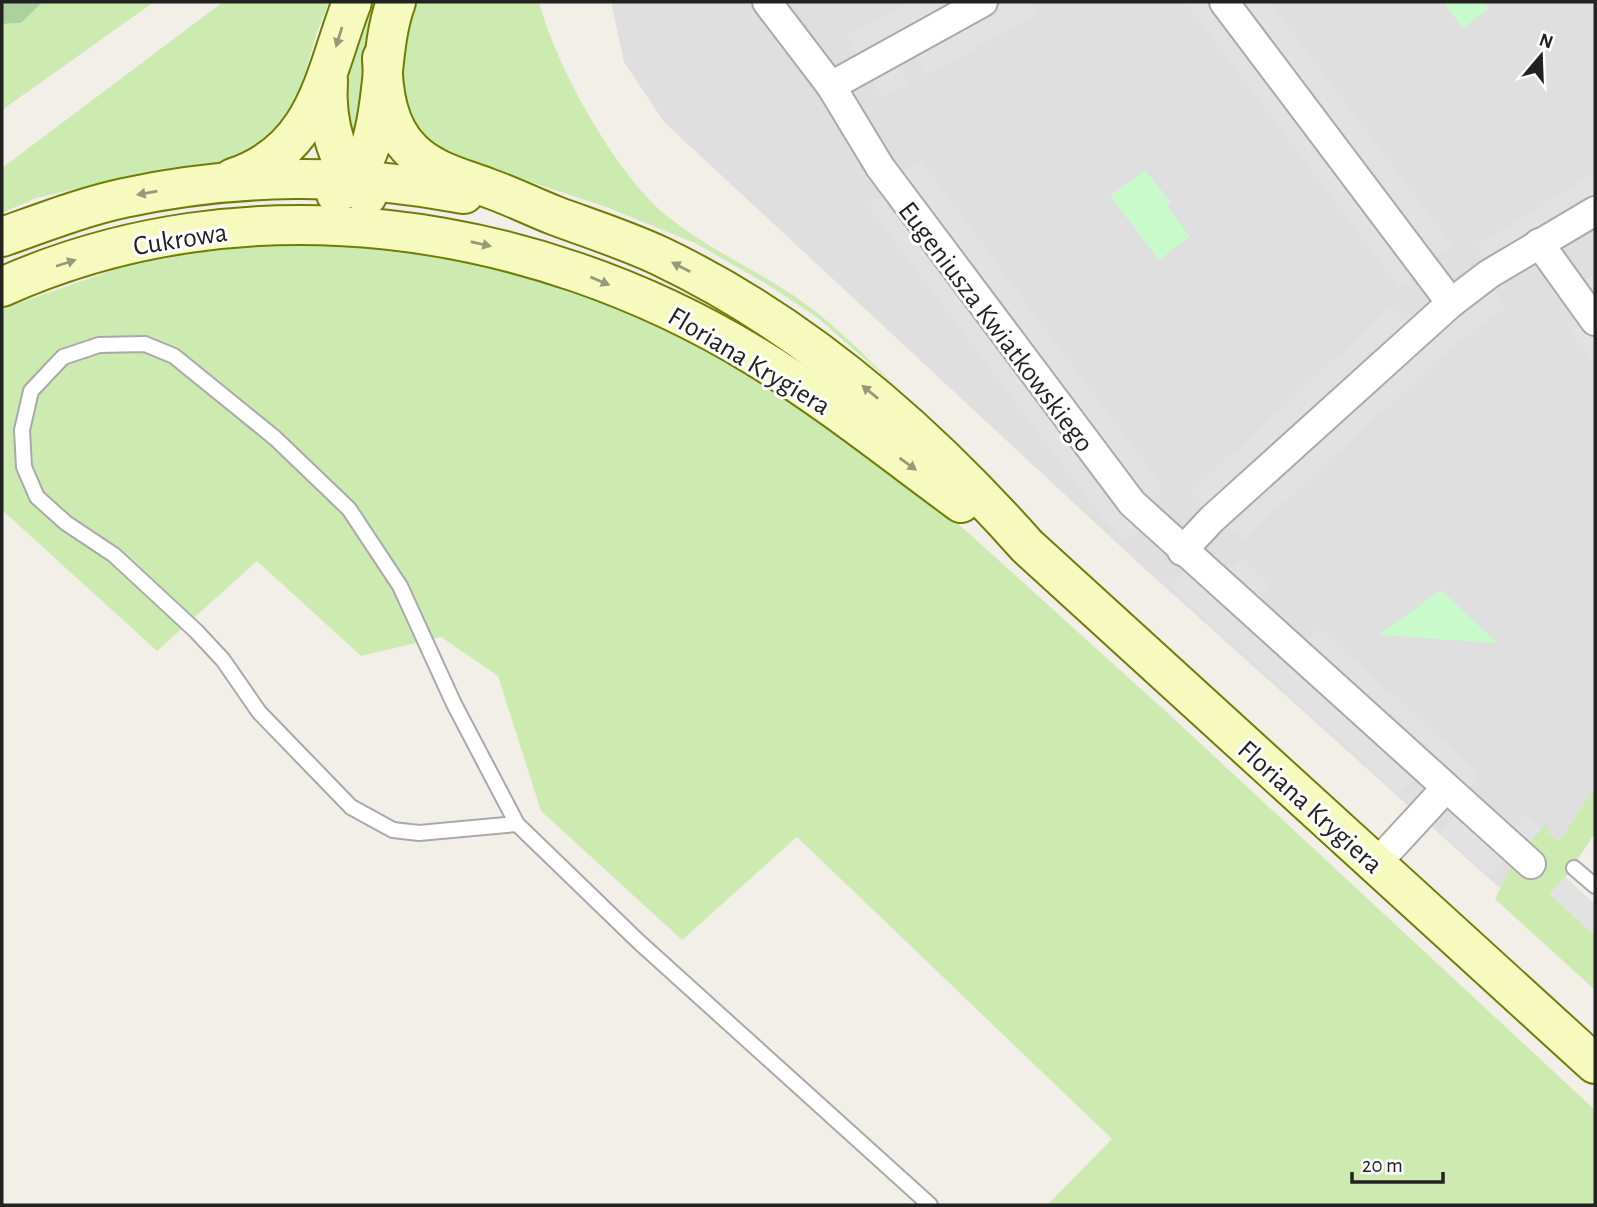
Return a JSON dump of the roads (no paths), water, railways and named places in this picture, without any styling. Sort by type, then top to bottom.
[{"type":"street","name":"Cukrowa","points":[[215,184],[253,170],[293,140],[310,119],[329,73],[352,2]]},
{"type":"street","name":"Cukrowa","points":[[2,287],[53,267],[128,245],[201,232],[268,227],[329,198],[353,180],[370,149],[377,127],[382,58],[397,2]]},
{"type":"street","name":"Eugeniusza Kwiatkowskiego","points":[[767,2],[831,86],[880,167],[1091,453],[1132,503],[1531,864]]},
{"type":"street","points":[[831,86],[983,2]]},
{"type":"street","points":[[1224,2],[1451,303]]},
{"type":"street","name":"Floriana Krygiera","points":[[382,58],[383,89],[390,117],[412,151],[437,169],[631,243],[690,271],[746,302],[812,347],[922,437],[977,490],[1027,546],[1595,1064]]},
{"type":"street","name":"Cukrowa","points":[[329,73],[327,93],[331,127],[341,160],[353,180]]},
{"type":"street","name":"Cukrowa","points":[[2,237],[122,198],[215,184],[353,180]]},
{"type":"street","name":"Floriana Krygiera","points":[[353,180],[440,189],[555,215]]},
{"type":"street","name":"Floriana Krygiera","points":[[353,180],[374,202],[393,215],[443,236]]},
{"type":"street","points":[[1182,551],[1212,519],[1451,303],[1489,274],[1595,211]]},
{"type":"street","name":"Floriana Krygiera","points":[[268,227],[363,227],[443,236],[536,258],[649,301],[718,335],[814,395],[1027,546]]},
{"type":"street","points":[[1539,243],[1595,321]]},
{"type":"street","points":[[1375,865],[1446,788]]},
{"type":"lane","points":[[517,824],[419,833],[393,831],[351,807],[259,712],[223,660],[196,631],[114,555],[66,523],[37,497],[24,467],[22,430],[31,391],[63,357],[99,345],[145,344],[174,356],[275,438],[349,509],[400,586],[454,704],[517,824],[639,942],[930,1205]]},
{"type":"lane","points":[[1574,868],[1595,886]]}]
